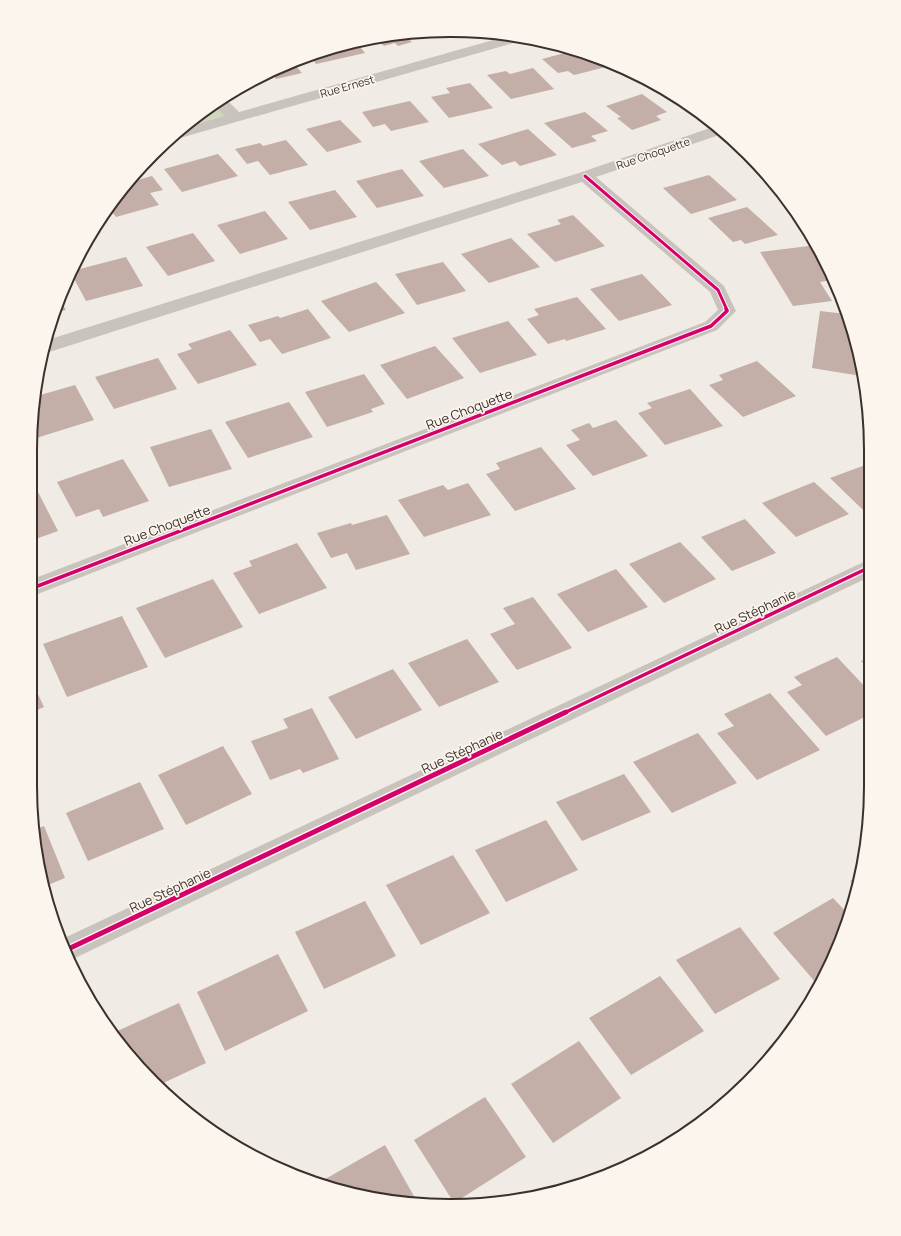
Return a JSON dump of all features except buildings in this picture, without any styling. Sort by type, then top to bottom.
[{"type":"street","name":"Rue Ernest","points":[[188,131],[505,41]]},
{"type":"street","points":[[224,105],[236,118]]},
{"type":"street","name":"Rue Choquette","points":[[50,346],[585,176],[713,132]]},
{"type":"street","name":"Rue Choquette","points":[[37,586],[711,326],[727,311],[718,290],[585,176]]},
{"type":"street","name":"Rue Stéphanie","points":[[70,948],[864,570]]},
{"type":"green space","points":[[223,105],[236,118],[188,131]]},
{"type":"cycle path","points":[[37,586],[711,326],[727,311],[718,290],[585,176]]},
{"type":"cycle path","points":[[70,948],[864,570]]}]
